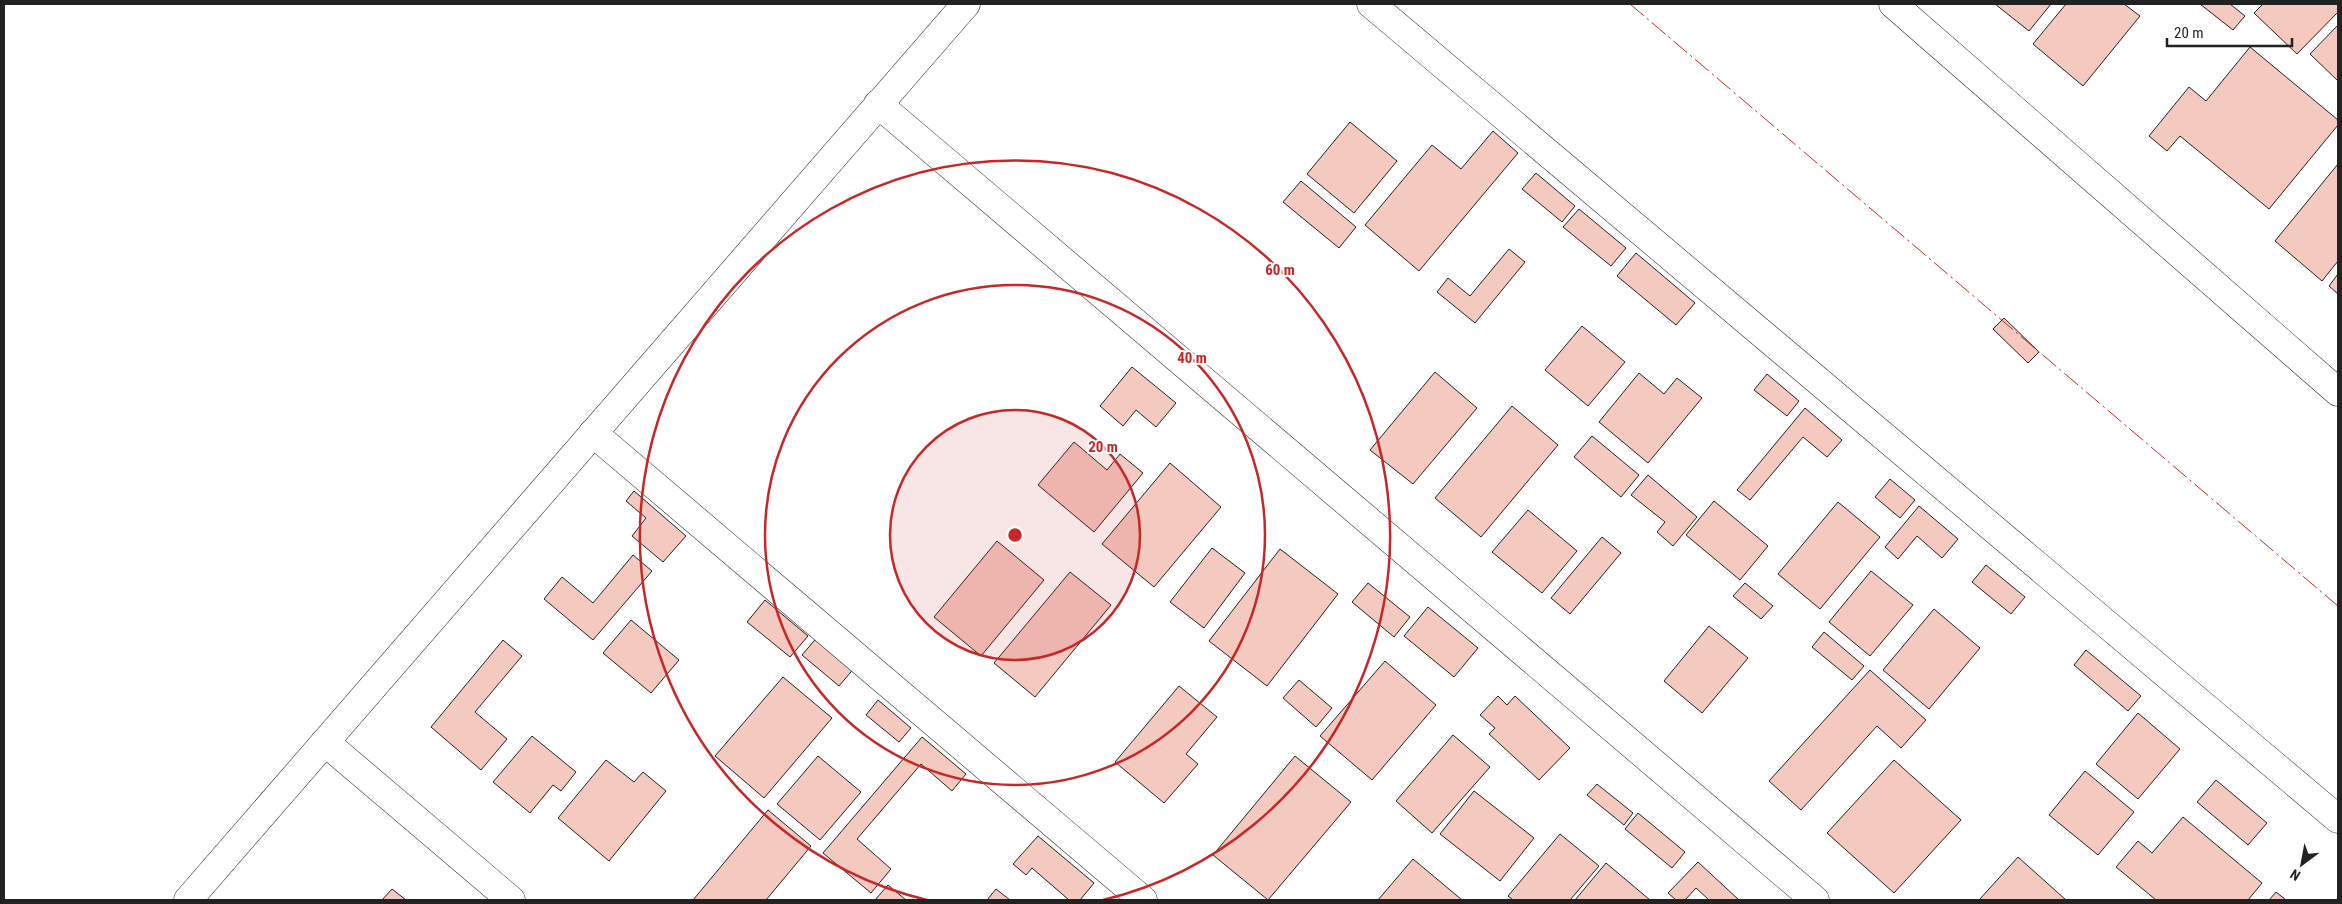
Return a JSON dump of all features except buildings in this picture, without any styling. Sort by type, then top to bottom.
[{"type":"street","points":[[188,900],[966,4]]},
{"type":"street","points":[[1371,4],[2338,819]]},
{"type":"street","points":[[1893,4],[2338,392]]},
{"type":"street","points":[[878,104],[1815,900]]},
{"type":"street","points":[[593,433],[1144,900]]},
{"type":"street","points":[[325,742],[512,900]]},
{"type":"power","points":[[1630,4],[2338,606]]}]
